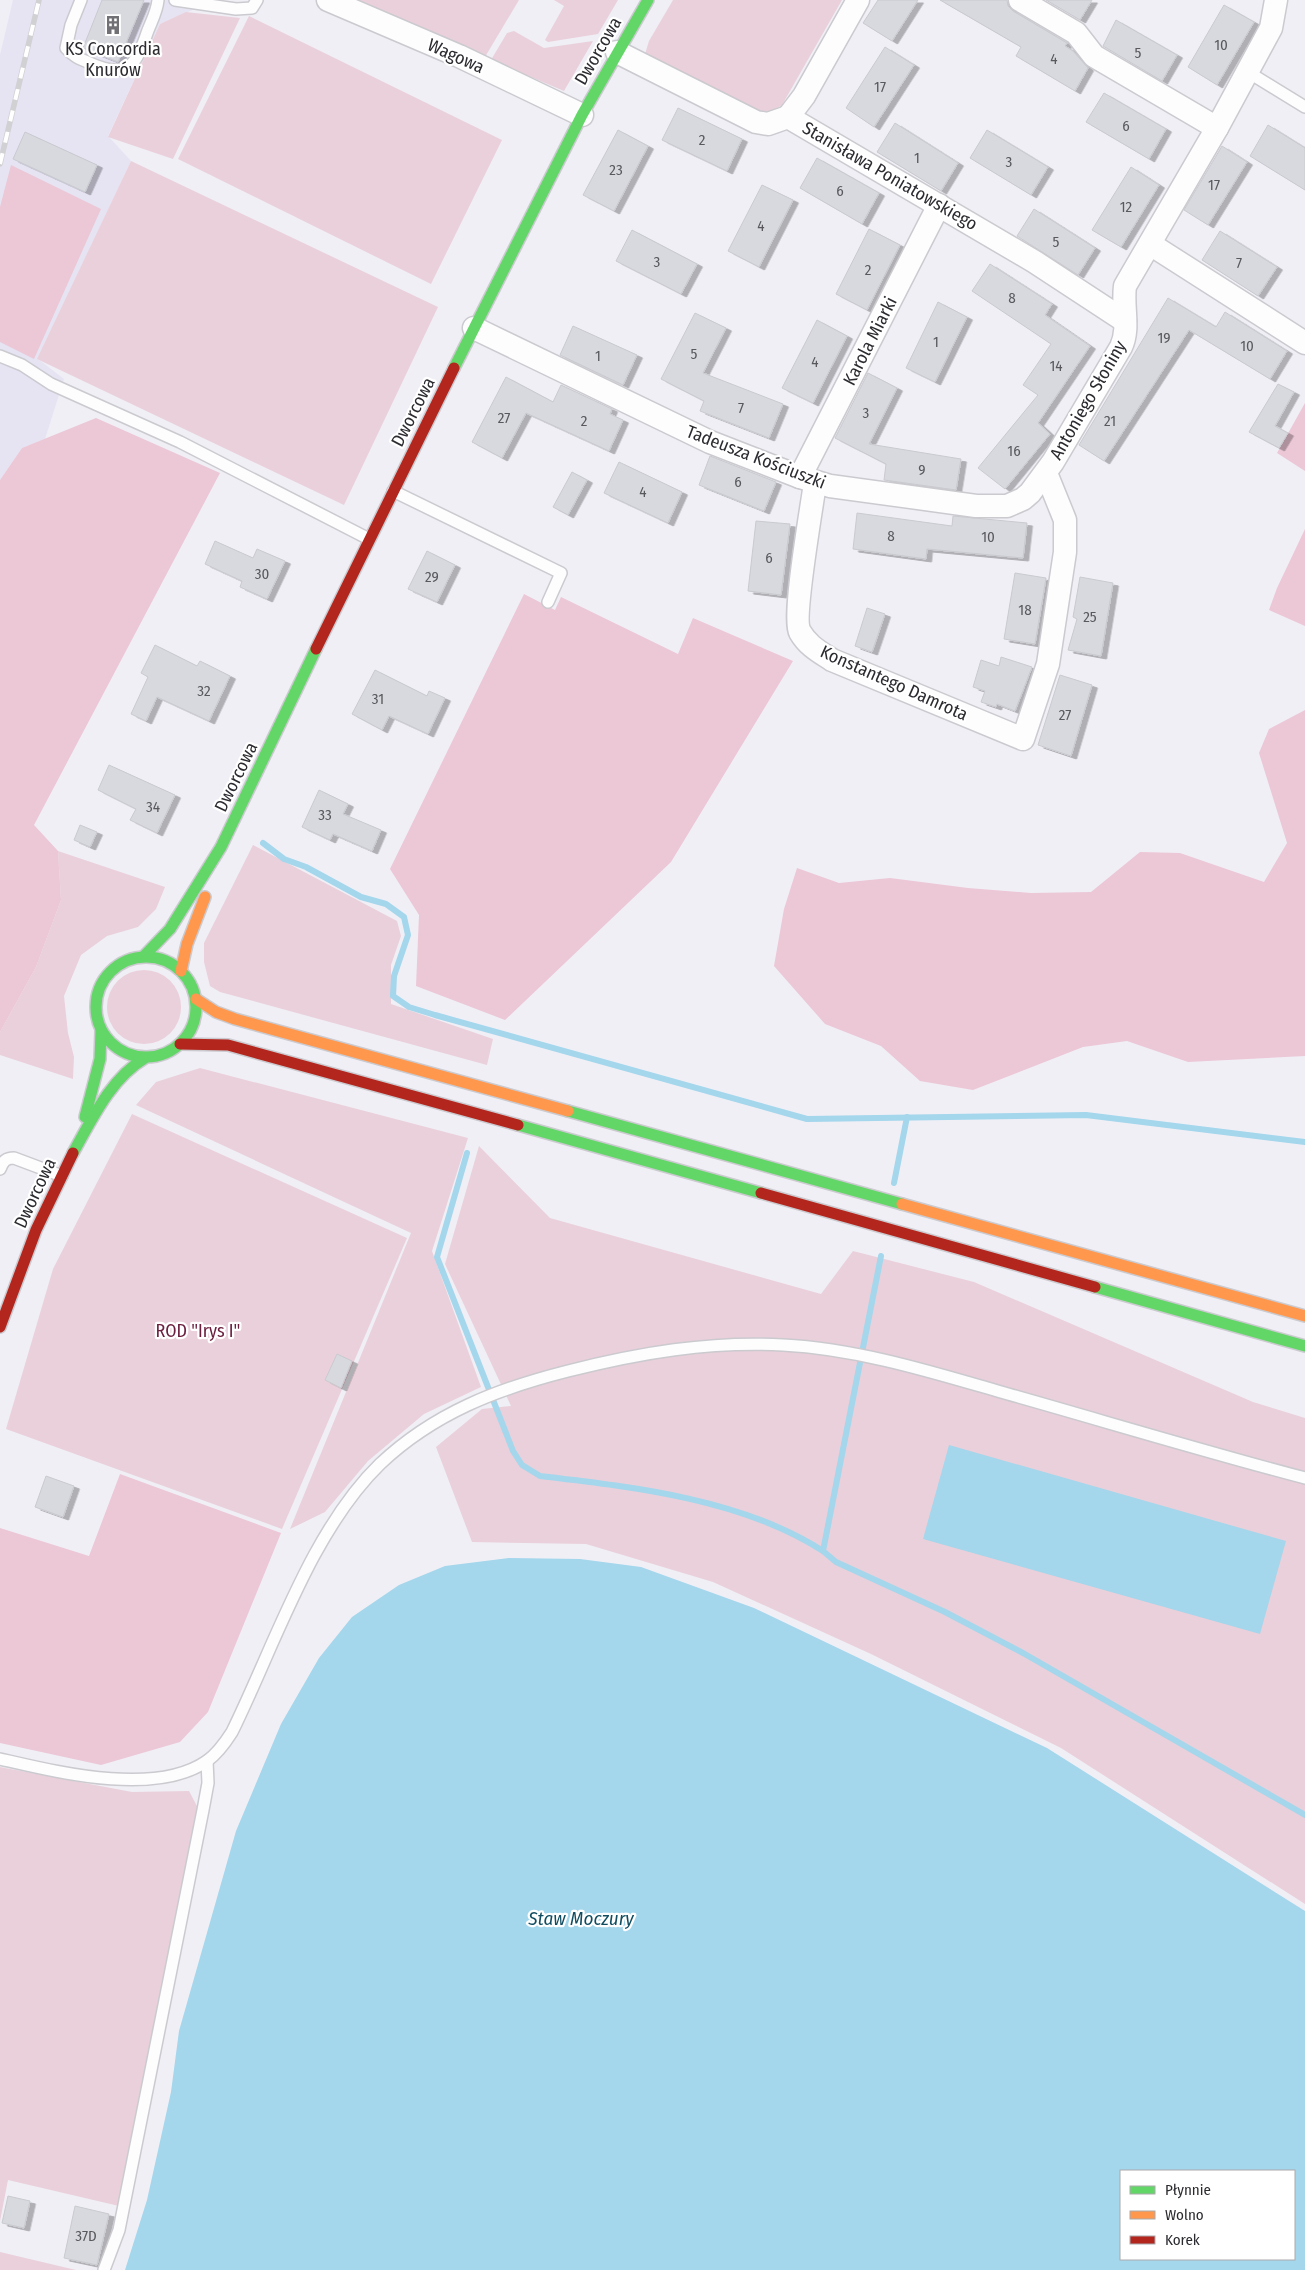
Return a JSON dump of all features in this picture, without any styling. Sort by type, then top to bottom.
[{"type":"main road","name":"Dworcowa","points":[[181,971],[188,944],[221,847],[369,539],[582,115],[648,0]]},
{"type":"main road","name":"Dworcowa","points":[[144,956],[170,929],[221,847]]},
{"type":"main road","points":[[144,956],[160,959],[181,971],[193,989],[196,999],[194,1024],[180,1044],[170,1052],[145,1058],[121,1051],[110,1042],[101,1030],[96,1002],[100,988],[108,975],[118,966],[144,956]]},
{"type":"main road","points":[[196,999],[216,1012],[235,1019],[1305,1316]]},
{"type":"main road","name":"Dworcowa","points":[[71,1159],[96,1078],[100,1059],[101,1030]]},
{"type":"main road","points":[[180,1044],[228,1045],[1305,1346]]},
{"type":"main road","name":"Dworcowa","points":[[0,1328],[20,1269],[71,1159],[120,1078],[130,1066],[145,1058]]},
{"type":"street","name":"Wagowa","points":[[328,0],[459,56],[582,115]]},
{"type":"street","points":[[788,117],[804,96],[858,0]]},
{"type":"street","points":[[1020,0],[1076,32],[1094,56],[1217,128]]},
{"type":"street","name":"Antoniego Słoniny","points":[[1023,739],[1048,664],[1064,567],[1065,520],[1046,474],[1121,347],[1126,330],[1125,286],[1248,72],[1271,28],[1276,0]]},
{"type":"street","name":"Stanisława Poniatowskiego","points":[[617,52],[756,122],[768,124],[788,117],[1043,266],[1125,321]]},
{"type":"street","name":"Karola Miarki","points":[[808,480],[939,205]]},
{"type":"street","points":[[1150,244],[1305,343]]},
{"type":"street","name":"Tadeusza Kościuszki","points":[[474,328],[710,442],[808,480],[959,505],[998,507],[1016,503],[1023,499],[1046,474]]},
{"type":"street","name":"Konstantego Damrota","points":[[808,480],[799,631],[811,646],[832,660],[1023,739]]},
{"type":"lane","points":[[81,0],[71,25],[66,48],[75,58],[108,71],[117,71],[131,65],[141,52],[157,9],[158,0]]},
{"type":"lane","points":[[175,0],[236,9],[252,8],[257,0]]},
{"type":"lane","points":[[1248,72],[1305,107]]},
{"type":"lane","points":[[0,356],[22,365],[51,384],[180,442],[369,539]]},
{"type":"lane","points":[[393,491],[561,573],[548,602]]},
{"type":"lane","points":[[0,1169],[2,1162],[8,1158],[14,1158],[62,1176]]},
{"type":"lane","points":[[0,1759],[82,1775],[129,1780],[176,1774],[207,1761],[222,1747],[232,1732],[315,1554],[359,1488],[380,1465],[422,1431],[448,1414],[479,1399],[599,1364],[658,1351],[703,1345],[783,1345],[855,1353],[1305,1478]]},
{"type":"lane","points":[[104,2270],[121,2221],[203,1810],[208,1782],[207,1761]]},
{"type":"shaded area","points":[[13,0],[216,0],[160,24],[108,136],[131,161],[38,359],[64,379],[45,439],[22,448],[0,480],[0,55]]},
{"type":"shaded area","points":[[11,165],[101,209],[34,359],[0,342],[0,207]]},
{"type":"shaded area","points":[[1305,403],[1305,471],[1277,453]]},
{"type":"shaded area","points":[[96,418],[220,473],[34,825],[58,851],[61,900],[36,967],[0,1032],[0,480],[22,448]]},
{"type":"shaded area","points":[[1305,529],[1305,626],[1269,610],[1277,588]]},
{"type":"shaded area","points":[[524,594],[555,610],[561,597],[678,654],[693,618],[793,661],[671,862],[505,1020],[416,986],[419,915],[390,869]]},
{"type":"shaded area","points":[[1305,710],[1305,1056],[1188,1062],[1127,1041],[1083,1047],[973,1090],[920,1081],[881,1046],[825,1024],[774,966],[784,909],[797,868],[839,883],[890,878],[968,888],[1031,893],[1091,892],[1140,852],[1180,853],[1264,882],[1287,843],[1259,753],[1269,729]]},
{"type":"shaded area","points":[[120,1474],[281,1533],[208,1712],[180,1742],[101,1765],[0,1743],[0,1528],[89,1556]]},
{"type":"green space","points":[[354,0],[519,0],[485,57]]},
{"type":"green space","points":[[554,0],[618,0],[598,34],[548,42],[545,40],[564,6]]},
{"type":"green space","points":[[673,0],[842,0],[782,105],[772,111],[754,111],[645,54],[649,41]]},
{"type":"green space","points":[[186,12],[240,18],[173,159],[108,137],[160,24]]},
{"type":"green space","points":[[249,16],[502,140],[431,284],[178,159]]},
{"type":"green space","points":[[514,31],[544,48],[593,41],[564,91],[491,60],[507,33]]},
{"type":"green space","points":[[131,161],[438,307],[344,505],[37,359]]},
{"type":"green space","points":[[253,845],[397,921],[401,936],[391,965],[391,1004],[493,1039],[487,1065],[220,992],[210,986],[204,962],[204,943]]},
{"type":"green space","points":[[58,851],[165,887],[156,909],[138,927],[107,936],[81,955],[64,996],[68,1033],[74,1057],[73,1079],[0,1055],[0,1032],[36,967],[61,900]]},
{"type":"green space","points":[[144,970],[158,973],[170,981],[178,993],[181,1007],[178,1021],[170,1033],[158,1041],[144,1044],[130,1041],[118,1033],[110,1021],[107,1007],[110,993],[118,981],[130,973]]},
{"type":"green space","points":[[200,1068],[468,1138],[432,1251],[481,1387],[424,1414],[368,1461],[325,1512],[290,1529],[411,1233],[136,1105],[156,1082]]},
{"type":"green space","name":"ROD \"Irys I\"","points":[[132,1114],[407,1238],[282,1529],[6,1429],[53,1269]]},
{"type":"green space","points":[[479,1146],[550,1218],[821,1294],[853,1251],[974,1282],[1253,1402],[1305,1418],[1305,1904],[1061,1748],[871,1654],[713,1582],[586,1544],[472,1542],[436,1447],[482,1409],[511,1406],[445,1264]]},
{"type":"green space","points":[[0,1767],[132,1792],[189,1791],[198,1808],[119,2206],[8,2180],[0,2221]]},
{"type":"green space","points":[[0,2252],[76,2270],[0,2270]]},
{"type":"water","points":[[949,1445],[1286,1541],[1260,1634],[923,1539]]},
{"type":"water","name":"Staw Moczury","points":[[509,1558],[580,1559],[641,1567],[754,1608],[1047,1748],[1305,1911],[1305,2270],[125,2270],[147,2200],[171,2092],[179,2031],[236,1831],[281,1724],[319,1658],[352,1617],[399,1585],[445,1566]]},
{"type":"building","name":"KS Concordia Knurów","points":[[102,0],[144,0],[118,62],[83,48]]},
{"type":"building","points":[[878,0],[918,0],[892,41],[863,23]]},
{"type":"building","points":[[940,0],[1007,0],[1008,6],[1013,11],[1067,43],[1065,46],[1073,51],[1088,68],[1075,91],[1016,56],[1021,47]]},
{"type":"building","points":[[1046,0],[1092,0],[1080,20]]},
{"type":"building","points":[[1224,5],[1254,22],[1217,85],[1188,67]]},
{"type":"building","points":[[1116,20],[1177,55],[1162,81],[1103,46]]},
{"type":"building","points":[[885,47],[914,65],[874,127],[846,108]]},
{"type":"building","points":[[1104,93],[1166,129],[1149,159],[1086,122]]},
{"type":"building","points":[[678,108],[742,139],[727,171],[662,140]]},
{"type":"building","points":[[895,123],[958,163],[941,191],[877,152]]},
{"type":"building","points":[[1268,125],[1305,148],[1305,190],[1250,156]]},
{"type":"building","points":[[618,130],[648,146],[614,211],[583,195]]},
{"type":"building","points":[[987,130],[1048,167],[1031,195],[970,158]]},
{"type":"building","points":[[25,132],[97,165],[85,192],[13,159]]},
{"type":"building","points":[[1222,146],[1247,162],[1208,225],[1184,210]]},
{"type":"building","points":[[817,158],[879,193],[862,224],[800,188]]},
{"type":"building","points":[[1131,167],[1159,185],[1121,247],[1092,230]]},
{"type":"building","points":[[762,185],[793,200],[759,267],[728,251]]},
{"type":"building","points":[[1034,209],[1095,248],[1078,275],[1017,236]]},
{"type":"building","points":[[869,229],[900,245],[867,310],[836,294]]},
{"type":"building","points":[[632,230],[697,264],[681,294],[616,261]]},
{"type":"building","points":[[1220,231],[1277,267],[1258,296],[1202,260]]},
{"type":"building","points":[[990,264],[1052,304],[1045,315],[1090,346],[1038,423],[1050,434],[1005,489],[978,468],[1038,395],[1023,385],[1051,344],[972,291]]},
{"type":"building","points":[[1168,298],[1216,327],[1225,312],[1287,351],[1270,379],[1189,330],[1104,461],[1079,445]]},
{"type":"building","points":[[938,302],[967,317],[935,382],[906,368]]},
{"type":"building","points":[[695,313],[726,328],[703,373],[783,404],[769,438],[700,411],[704,401],[661,379]]},
{"type":"building","points":[[817,320],[847,336],[813,403],[782,388]]},
{"type":"building","points":[[573,326],[637,355],[623,385],[560,355]]},
{"type":"building","points":[[868,373],[897,388],[869,444],[961,459],[956,490],[884,480],[886,464],[835,438]]},
{"type":"building","points":[[506,377],[553,402],[561,385],[612,409],[610,414],[623,420],[609,451],[526,413],[502,458],[472,442]]},
{"type":"building","points":[[1278,384],[1294,392],[1275,426],[1288,433],[1279,448],[1249,432]]},
{"type":"building","points":[[710,456],[776,482],[764,511],[699,485]]},
{"type":"building","points":[[619,462],[682,492],[668,523],[604,493]]},
{"type":"building","points":[[572,472],[587,480],[568,515],[553,507]]},
{"type":"building","points":[[857,513],[952,526],[953,516],[1027,523],[1023,558],[927,549],[926,559],[853,549]]},
{"type":"building","points":[[756,521],[790,524],[781,595],[748,591]]},
{"type":"building","points":[[215,541],[253,558],[257,549],[285,561],[267,599],[240,587],[242,581],[205,564]]},
{"type":"building","points":[[427,551],[455,565],[437,602],[408,589]]},
{"type":"building","points":[[1015,573],[1046,578],[1035,644],[1004,639]]},
{"type":"building","points":[[1080,577],[1113,583],[1101,656],[1068,650],[1077,619],[1073,617]]},
{"type":"building","points":[[867,608],[885,614],[872,652],[855,646]]},
{"type":"building","points":[[155,645],[197,666],[200,661],[230,676],[209,721],[157,697],[146,721],[131,714],[148,677],[141,673]]},
{"type":"building","points":[[1001,657],[1032,667],[1015,711],[997,704],[996,707],[981,702],[985,691],[973,687],[981,660],[999,666]]},
{"type":"building","points":[[375,670],[427,696],[429,691],[445,698],[428,734],[389,716],[382,730],[352,714]]},
{"type":"building","points":[[1060,675],[1092,685],[1071,756],[1038,745]]},
{"type":"building","points":[[109,765],[175,795],[157,833],[130,820],[136,809],[98,790]]},
{"type":"building","points":[[319,790],[348,804],[343,814],[381,830],[372,851],[333,834],[330,840],[302,827]]},
{"type":"building","points":[[80,825],[97,832],[90,847],[74,840]]},
{"type":"building","points":[[337,1354],[352,1361],[341,1388],[325,1380]]},
{"type":"building","points":[[46,1476],[74,1486],[63,1517],[35,1507]]},
{"type":"building","points":[[8,2196],[30,2201],[24,2228],[2,2223]]},
{"type":"building","points":[[75,2206],[109,2214],[97,2265],[64,2258]]},
{"type":"waterway","points":[[263,843],[284,859],[306,867],[361,897],[386,904],[404,917],[408,935],[394,976],[393,996],[409,1007],[435,1015],[807,1119],[1086,1115],[1305,1142]]},
{"type":"waterway","points":[[894,1183],[907,1117]]},
{"type":"waterway","points":[[467,1153],[437,1257],[513,1451],[522,1465],[540,1476],[649,1491],[723,1507],[791,1533],[823,1551]]},
{"type":"waterway","points":[[881,1256],[823,1551],[836,1562],[945,1612],[1023,1653],[1305,1815]]},
{"type":"railway","points":[[0,164],[39,0]]},
{"type":"traffic: fast","points":[[454,368],[582,115],[648,0]]},
{"type":"traffic: fast","points":[[144,956],[170,929],[221,847],[316,649]]},
{"type":"traffic: fast","points":[[146,957],[156,958],[174,965],[188,979],[195,997],[196,1007],[195,1017],[188,1035],[174,1049],[156,1056],[146,1057],[136,1056],[118,1049],[104,1035],[97,1017],[96,1007],[97,997],[104,979],[118,965],[136,958],[146,957]]},
{"type":"traffic: fast","points":[[85,1117],[100,1059],[101,1030]]},
{"type":"traffic: fast","points":[[73,1153],[95,1113],[112,1088],[122,1076],[145,1058]]},
{"type":"traffic: fast","points":[[568,1111],[902,1204]]},
{"type":"traffic: fast","points":[[518,1125],[761,1193]]},
{"type":"traffic: fast","points":[[1095,1287],[1305,1346]]},
{"type":"traffic: slow","points":[[181,971],[187,944],[205,897]]},
{"type":"traffic: slow","points":[[196,999],[216,1012],[235,1019],[568,1111]]},
{"type":"traffic: slow","points":[[902,1204],[1305,1316]]},
{"type":"traffic: jam","points":[[316,649],[454,368]]},
{"type":"traffic: jam","points":[[180,1044],[228,1045],[518,1125]]},
{"type":"traffic: jam","points":[[0,1327],[36,1230],[73,1153]]},
{"type":"traffic: jam","points":[[761,1193],[1095,1287]]},
{"type":"place","name":"KS Concordia Knurów","points":[[113,25]]}]
